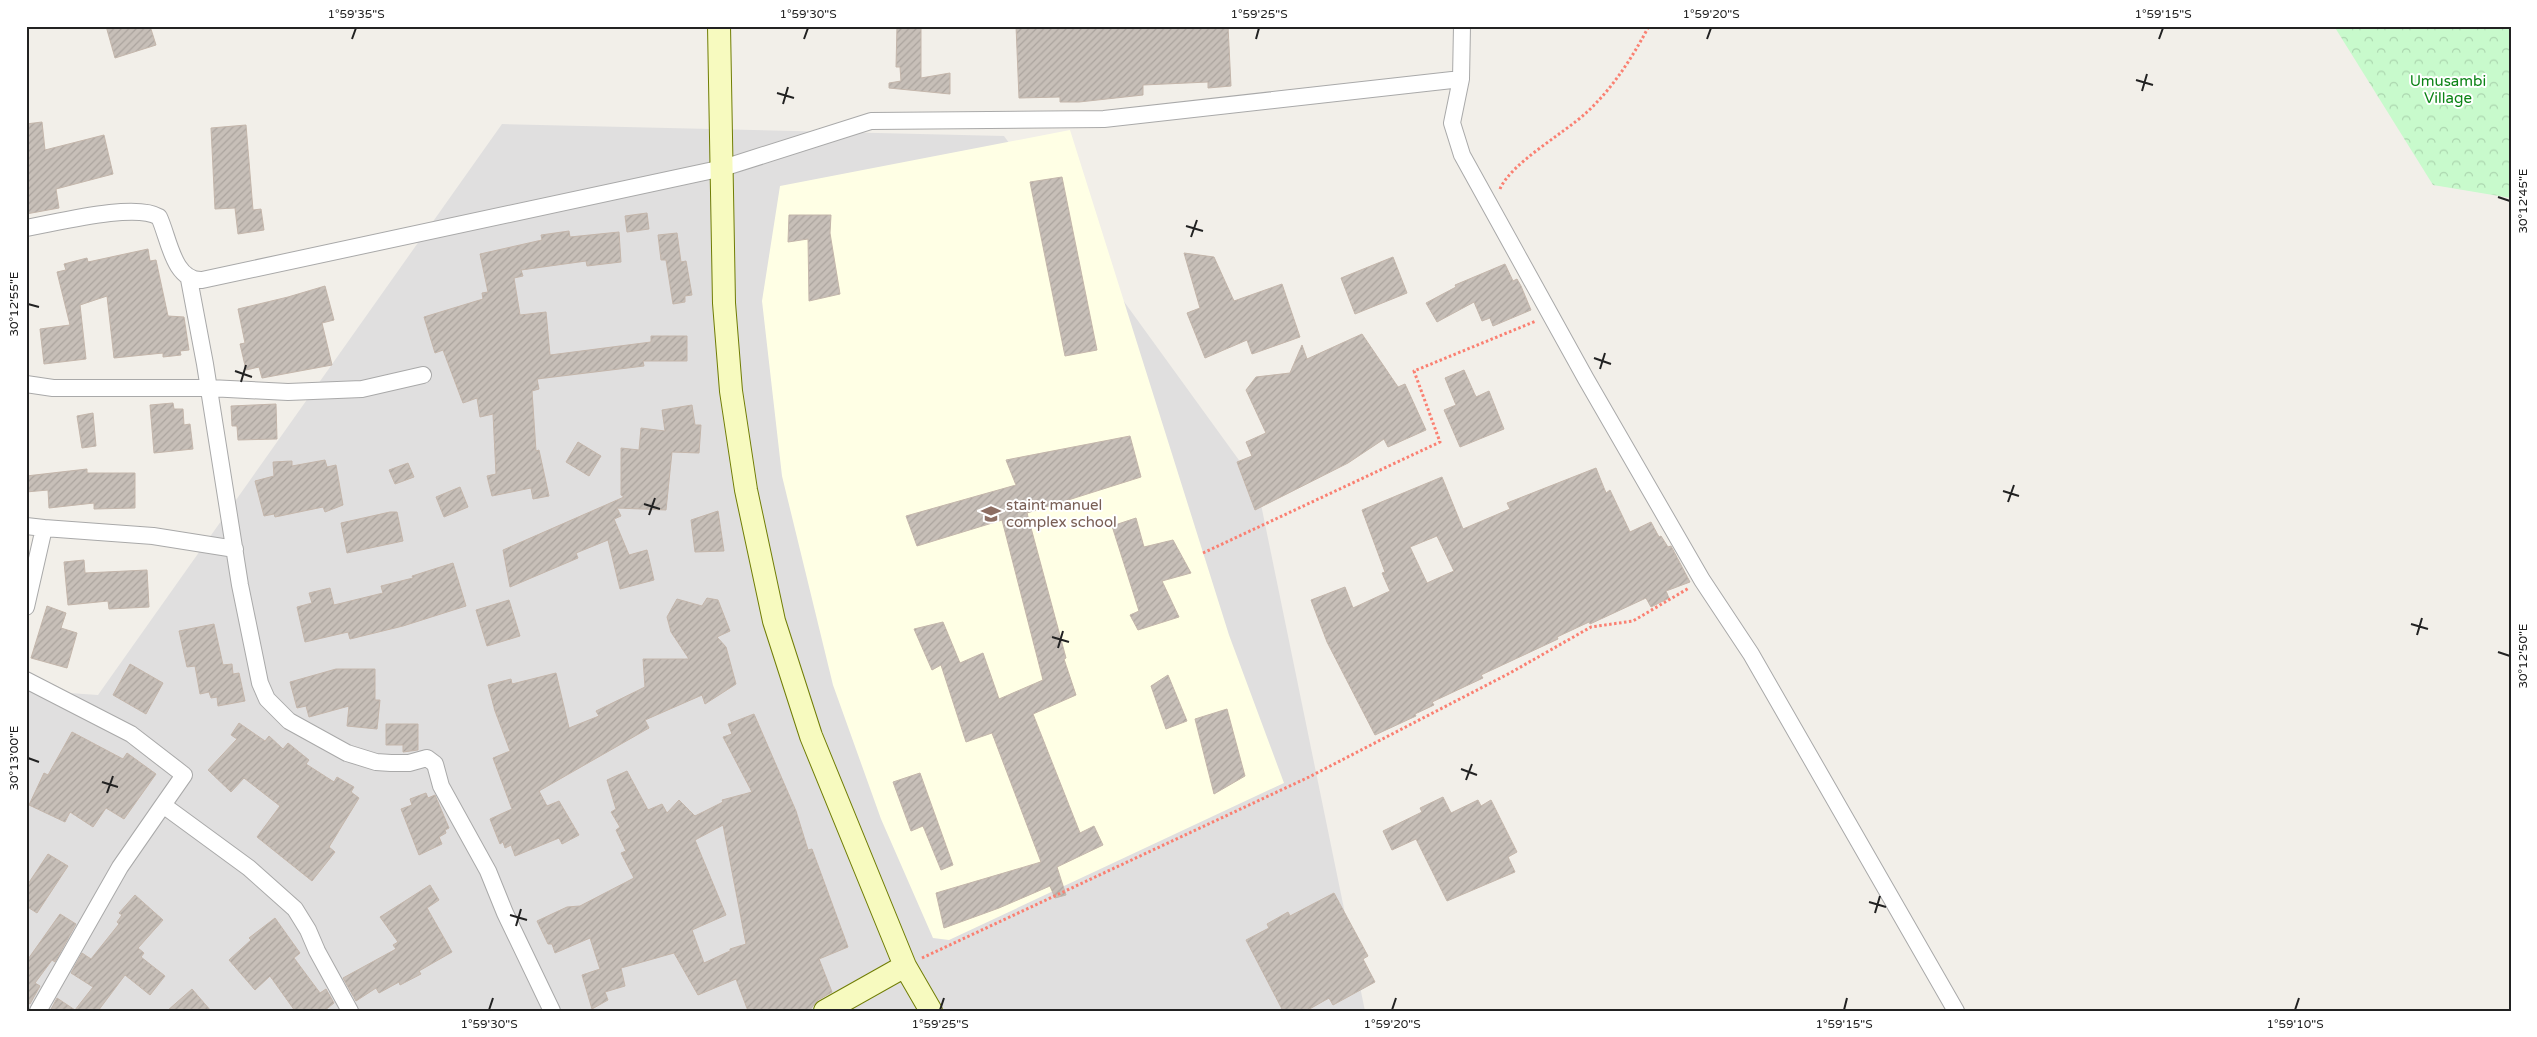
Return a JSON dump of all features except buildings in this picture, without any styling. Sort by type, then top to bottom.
[{"type":"street","points":[[719,26],[724,303],[731,391],[746,490],[774,622],[811,736],[905,966],[931,1011]]},
{"type":"street","points":[[1462,26],[1461,79],[1452,123],[1462,155],[1702,580],[1751,654],[1956,1011]]},
{"type":"street","points":[[26,228],[129,211],[151,212],[159,217],[175,259],[183,274],[189,278],[202,280],[723,168],[871,121],[1104,119],[1461,79]]},
{"type":"street","points":[[189,278],[235,549],[260,683],[267,699],[289,721],[347,753],[376,762],[409,763],[428,758],[435,764],[441,786],[488,871],[505,913],[552,1011]]},
{"type":"street","points":[[26,384],[53,388],[209,388],[288,392],[362,389],[423,375]]},
{"type":"street","points":[[26,526],[154,536],[235,549]]},
{"type":"street","points":[[26,608],[44,528]]},
{"type":"street","points":[[26,680],[131,734],[184,775],[120,867],[38,1011]]},
{"type":"street","points":[[163,805],[249,868],[295,909],[350,1011]]},
{"type":"street","points":[[825,1011],[905,966]]},
{"type":"path","points":[[1492,208],[1501,186],[1511,172],[1586,113],[1617,81],[1649,26]]},
{"type":"path","points":[[1203,553],[1440,442],[1414,371],[1551,315]]},
{"type":"path","points":[[905,966],[1309,778],[1510,673],[1591,627],[1633,621],[1702,580]]},
{"type":"shaded area","points":[[502,124],[1004,136],[1257,485],[1365,1011],[26,1011],[26,690],[98,695]]},
{"type":"shaded area","name":"staint manuel complex school","points":[[1070,130],[1229,635],[1284,783],[949,940],[933,938],[881,819],[833,685],[782,476],[762,301],[780,186]]},
{"type":"green space","name":"Umusambi Village","points":[[2334,26],[2511,26],[2511,198],[2433,185]]},
{"type":"place","name":"staint manuel complex school","points":[[991,514]]}]
